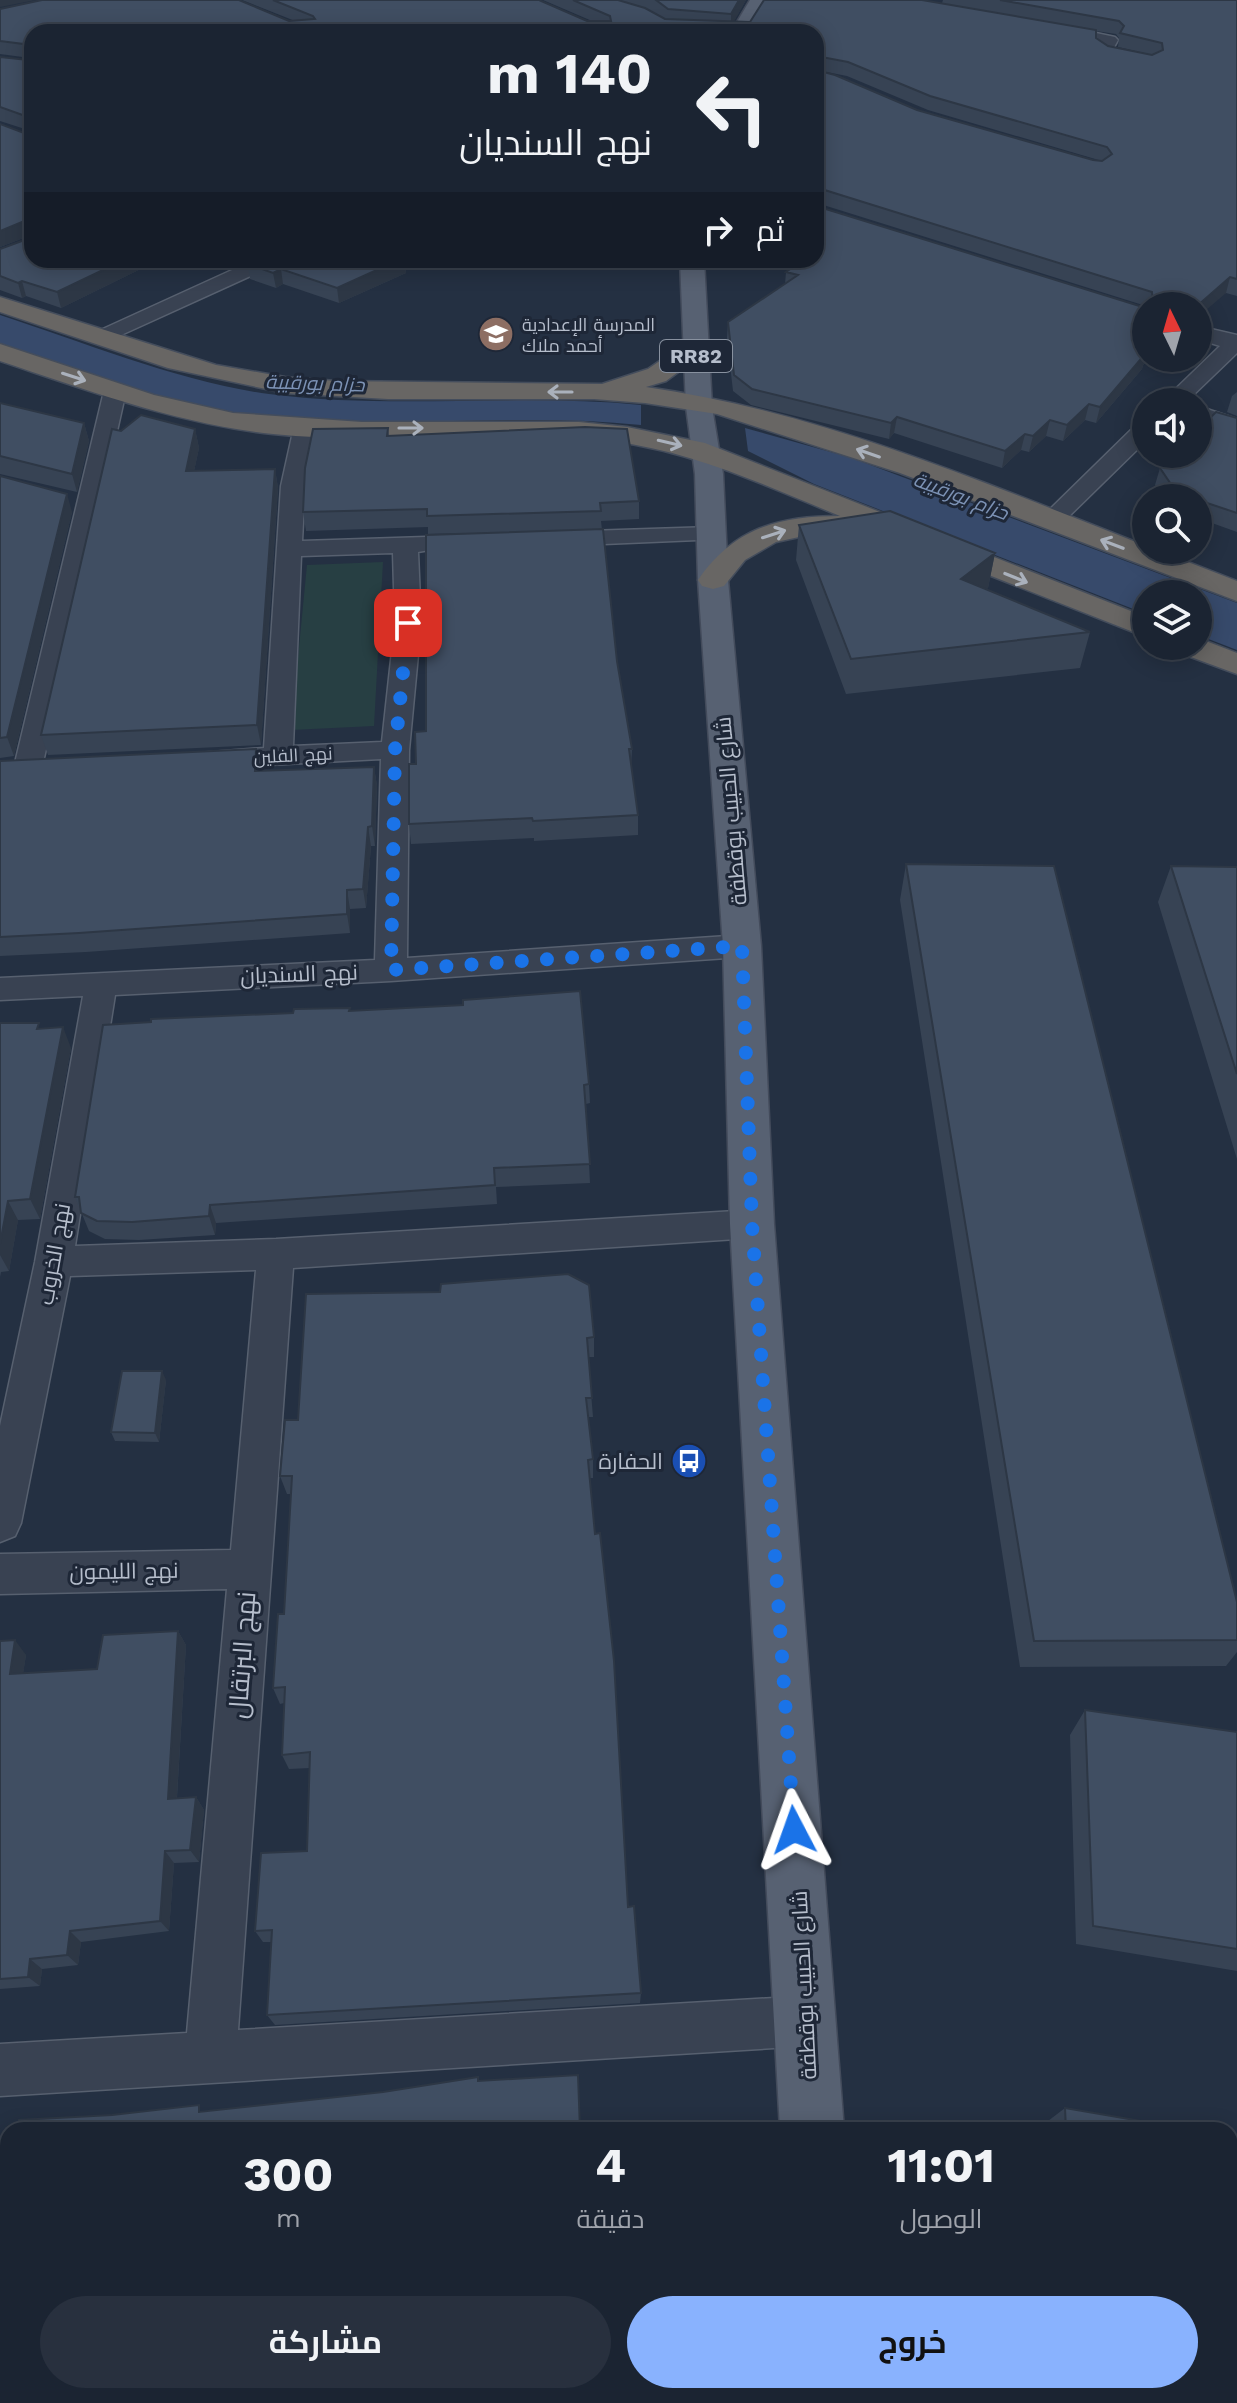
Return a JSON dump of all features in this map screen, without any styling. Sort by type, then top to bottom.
[{"type":"highway","points":[[0,304],[229,376],[282,385],[392,392],[601,391],[699,403],[739,412],[898,463],[1237,592]]},
{"type":"highway","points":[[601,391],[657,375],[695,348]]},
{"type":"highway","points":[[0,352],[173,409],[233,421],[305,427],[582,430],[637,436],[705,451],[1132,623]]},
{"type":"highway","points":[[713,580],[741,548],[770,534],[837,524],[888,527]]},
{"type":"highway","points":[[1212,654],[1237,664]]},
{"type":"main road","points":[[744,24],[754,1]]},
{"type":"main road","name":"RR82","points":[[692,268],[695,348],[705,451]]},
{"type":"main road","name":"شارع الحبيب بوقطفة","points":[[705,451],[742,946],[752,1224],[812,2122]]},
{"type":"street","points":[[1033,26],[1110,40],[1103,49],[1108,53],[1150,61]]},
{"type":"street","points":[[101,337],[252,268]]},
{"type":"street","points":[[1212,336],[1236,343]]},
{"type":"street","points":[[1188,388],[1236,343]]},
{"type":"street","points":[[59,766],[14,768],[90,506],[115,391]]},
{"type":"street","points":[[1212,418],[1237,427]]},
{"type":"street","points":[[278,756],[292,549],[293,486],[305,427]]},
{"type":"street","points":[[1051,521],[1132,442]]},
{"type":"street","points":[[60,498],[90,506]]},
{"type":"street","points":[[528,540],[712,534]]},
{"type":"street","points":[[292,549],[451,543]]},
{"type":"street","points":[[391,970],[395,750],[408,623],[405,545]]},
{"type":"street","name":"نهج الفلين","points":[[184,760],[395,750]]},
{"type":"street","name":"نهج السنديان","points":[[0,989],[391,970],[742,946]]},
{"type":"street","name":"نهج الخروب","points":[[0,1523],[54,1262],[101,983]]},
{"type":"street","points":[[54,1262],[276,1254],[752,1224]]},
{"type":"street","name":"نهج البرتقال","points":[[211,2055],[248,1569],[276,1254]]},
{"type":"street","name":"نهج الليمون","points":[[0,1574],[248,1569]]},
{"type":"street","points":[[0,2070],[807,2021]]},
{"type":"green space","points":[[383,562],[374,726],[291,730],[307,565]]},
{"type":"water","points":[[0,315],[168,371],[236,389],[315,399],[362,401],[548,400],[641,405],[641,425],[544,420],[349,422],[219,411],[124,386],[0,343]]},
{"type":"water","points":[[745,428],[852,458],[1176,580],[1132,580],[1132,609],[814,484],[748,451]]},
{"type":"water","points":[[1212,594],[1237,603],[1237,650],[1212,640]]},
{"type":"building","points":[[42,0],[239,0],[289,21],[315,19],[273,0],[539,0],[587,21],[611,21],[610,16],[573,0],[618,0],[645,8],[665,19],[750,22],[764,0],[922,0],[1096,30],[1096,38],[1108,46],[1152,55],[1163,50],[1162,43],[1120,33],[1124,26],[1119,21],[1000,0],[1237,0],[1237,279],[1230,277],[1212,293],[1152,292],[824,190],[824,72],[917,110],[1093,160],[1102,161],[1112,154],[1107,147],[930,96],[848,62],[824,58],[824,24],[24,24],[24,44],[0,41],[0,9]]},
{"type":"building","points":[[656,0],[739,0],[731,14],[668,9]]},
{"type":"building","points":[[0,57],[24,60],[24,116],[0,107]]},
{"type":"building","points":[[0,124],[24,133],[24,221],[0,231]]},
{"type":"building","points":[[824,208],[1132,304],[1132,369],[1100,407],[1089,404],[1067,425],[1050,420],[1033,436],[1025,434],[1005,451],[897,417],[891,423],[752,389],[734,375],[728,322],[798,275],[786,272],[792,268],[824,268]]},
{"type":"building","points":[[24,240],[24,268],[107,268],[57,292],[0,276],[0,249]]},
{"type":"building","points":[[259,268],[381,268],[337,288],[281,269],[273,273]]},
{"type":"building","points":[[0,403],[84,423],[72,474],[0,456]]},
{"type":"building","points":[[1216,412],[1237,418],[1237,513],[1212,505],[1212,484],[1171,484],[1160,468],[1212,468],[1212,416]]},
{"type":"building","points":[[141,415],[195,429],[186,471],[275,469],[257,725],[41,735],[112,429],[121,431]]},
{"type":"building","points":[[585,427],[627,429],[639,501],[600,503],[601,511],[427,516],[427,509],[303,512],[305,468],[313,429],[388,428],[387,436]]},
{"type":"building","points":[[0,476],[67,494],[7,737],[0,738]]},
{"type":"building","points":[[890,511],[995,553],[961,579],[1090,632],[851,659],[799,525]]},
{"type":"building","points":[[603,529],[638,815],[409,824],[409,764],[416,764],[415,732],[426,731],[426,535]]},
{"type":"building","points":[[256,749],[255,771],[374,767],[372,826],[368,827],[363,889],[347,890],[347,914],[0,937],[0,761]]},
{"type":"building","points":[[906,864],[1054,866],[1237,1602],[1237,1640],[1034,1641]]},
{"type":"building","points":[[1171,866],[1237,867],[1237,1074]]},
{"type":"building","points":[[580,991],[589,1084],[584,1085],[590,1164],[494,1168],[495,1185],[210,1205],[209,1216],[132,1222],[97,1221],[81,1213],[79,1197],[75,1197],[103,1025],[151,1022],[151,1019],[293,1013],[294,1009],[350,1008],[349,1011],[463,1005],[463,1000]]},
{"type":"building","points":[[0,1023],[39,1023],[37,1029],[63,1027],[30,1199],[8,1201],[0,1244]]},
{"type":"building","points":[[568,1274],[589,1285],[594,1337],[587,1338],[592,1398],[586,1398],[593,1459],[588,1460],[595,1534],[600,1533],[614,1661],[628,1907],[634,1906],[641,1993],[267,2015],[272,1930],[255,1931],[261,1853],[307,1851],[310,1752],[282,1755],[285,1687],[273,1688],[278,1614],[284,1614],[292,1476],[280,1476],[285,1420],[298,1420],[306,1294],[440,1292],[441,1284]]},
{"type":"building","points":[[122,1371],[162,1371],[155,1433],[111,1432]]},
{"type":"building","points":[[178,1631],[168,1799],[196,1797],[190,1850],[165,1851],[160,1921],[70,1931],[67,1955],[30,1959],[28,1977],[0,1979],[0,1641],[15,1640],[10,1674],[97,1669],[103,1635]]},
{"type":"building","points":[[1085,1710],[1237,1732],[1237,1949],[1093,1926]]},
{"type":"building","points":[[578,2075],[580,2122],[19,2122],[199,2105],[199,2112],[383,2092],[478,2077],[478,2081]]},
{"type":"building","points":[[1065,2108],[1146,2122],[1066,2122]]},
{"type":"place","name":"المدرسة الإعدادية أحمد ملاك","points":[[496,334]]},
{"type":"place","name":"الحفارة","points":[[689,1461]]},
{"type":"route","points":[[408,623],[395,750],[391,970],[742,946],[752,1224],[794,1830]]},
{"type":"water label","name":"حزام بورقيبة","points":[[315,383]]},
{"type":"water label","name":"حزام بورقيبة","points":[[961,496]]}]
